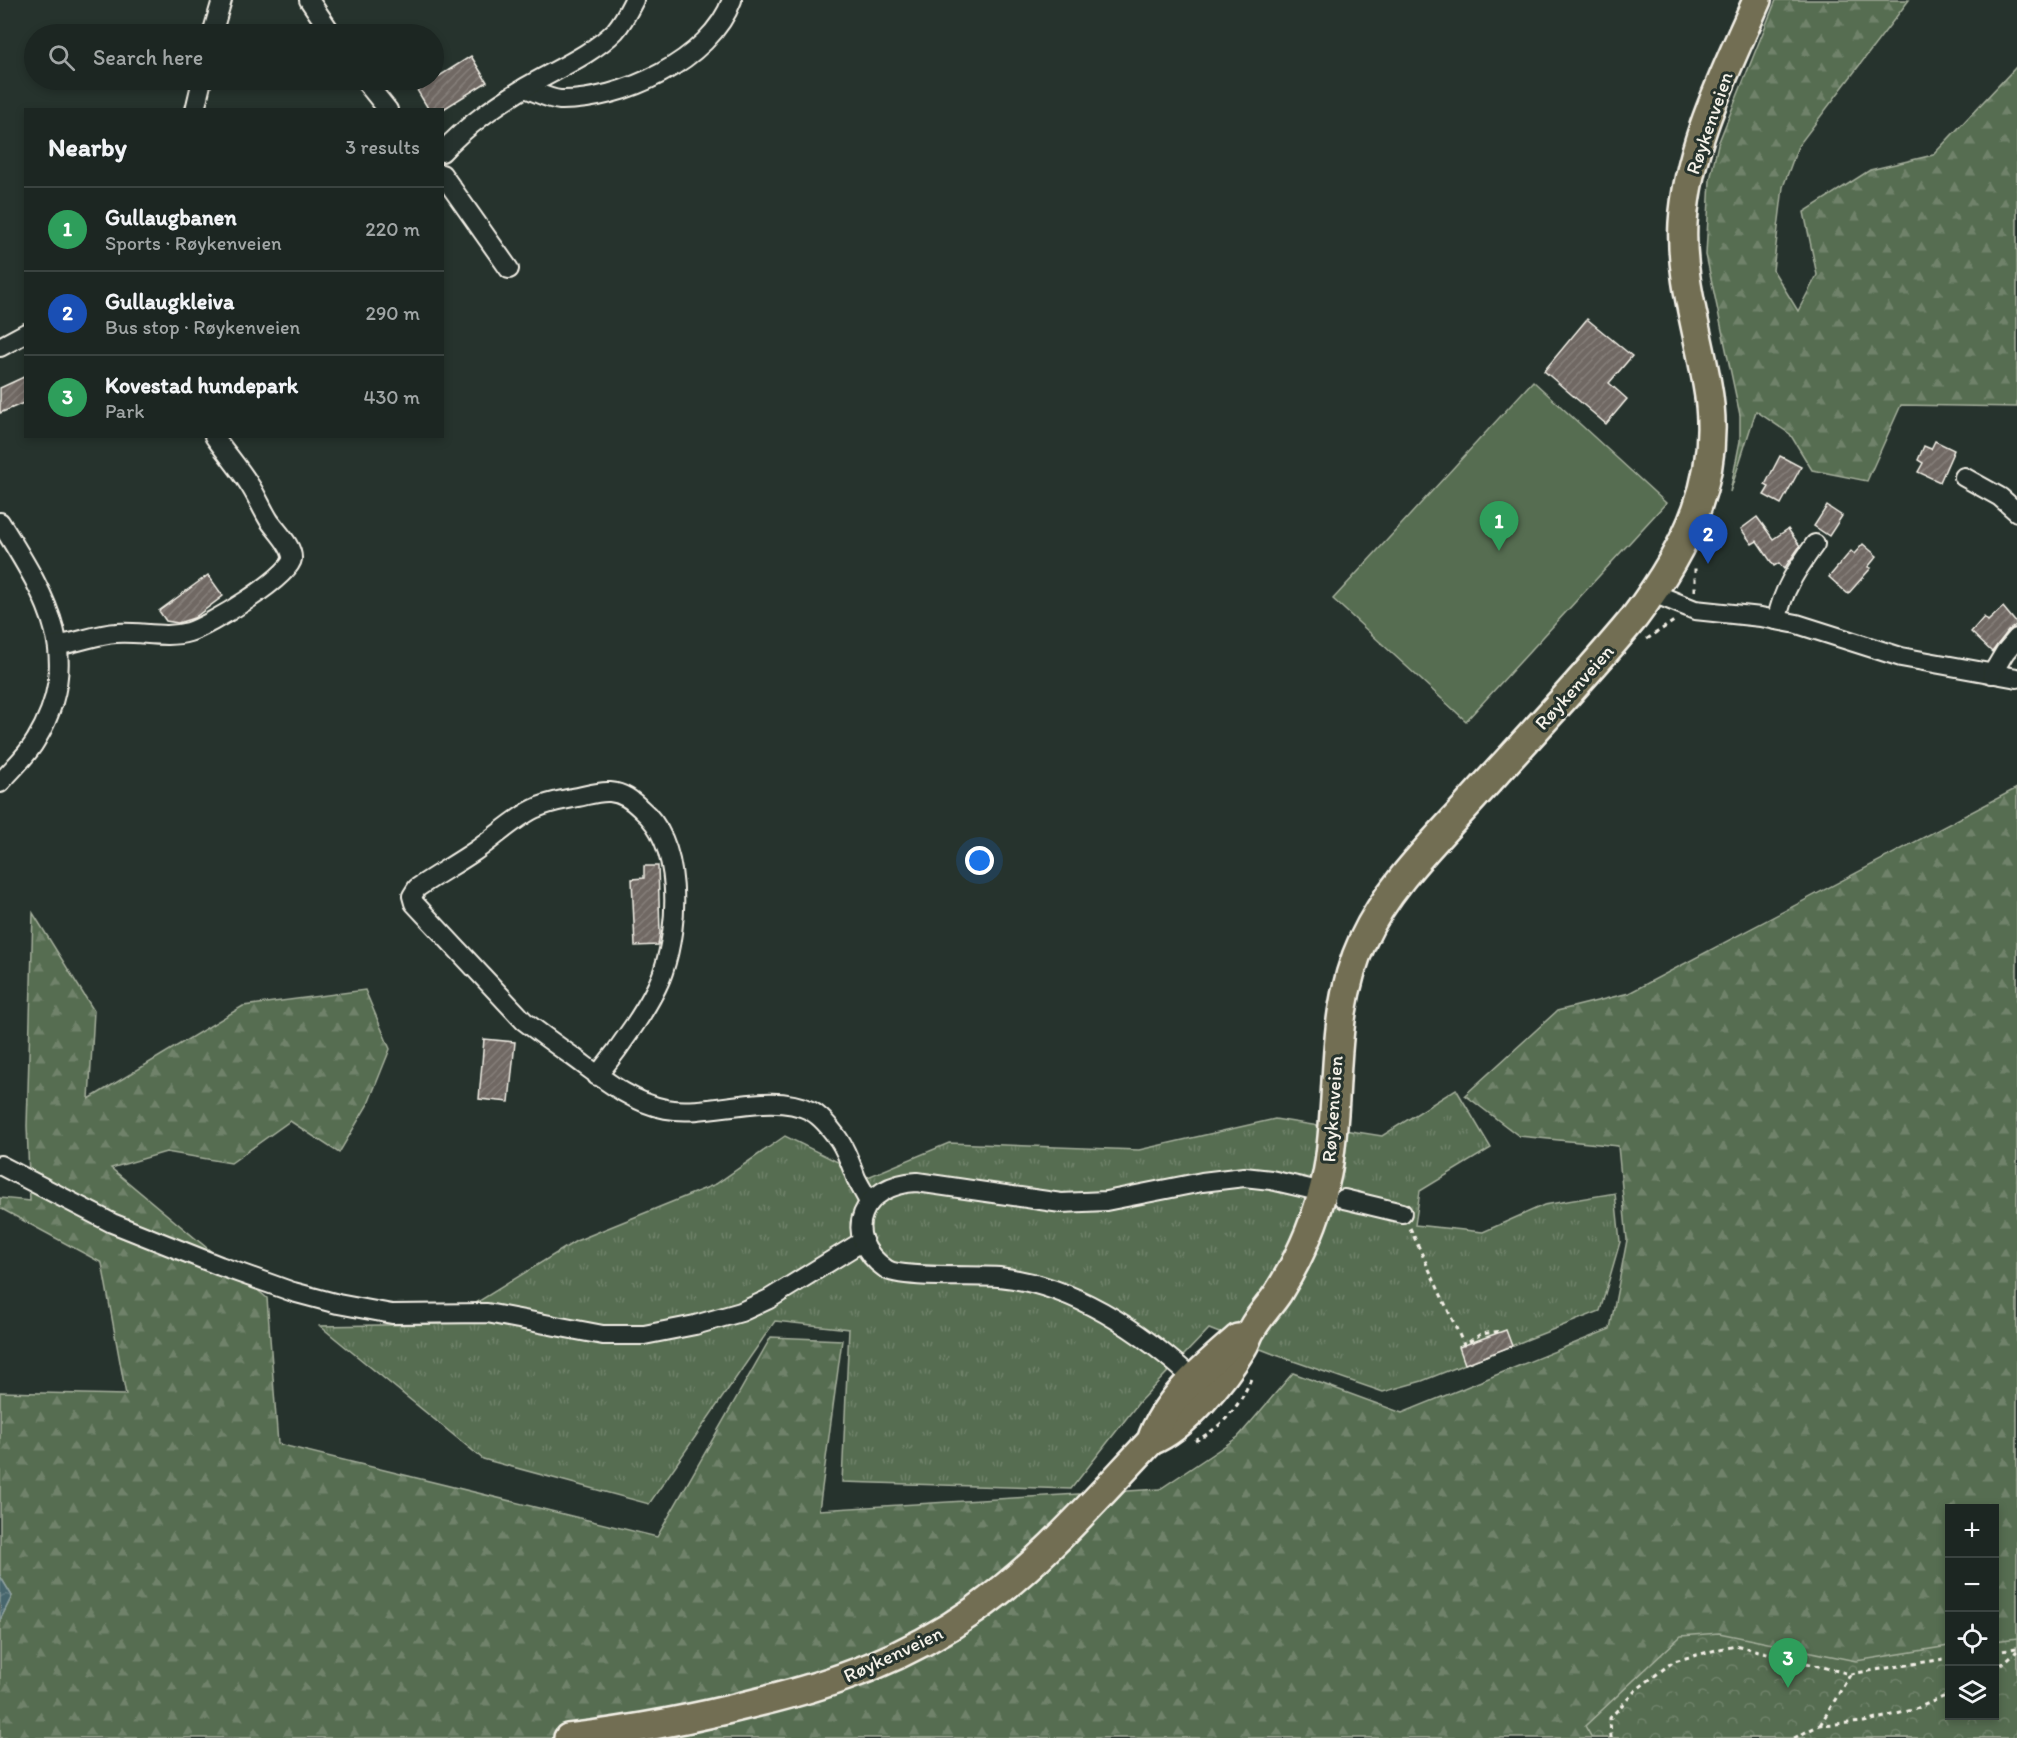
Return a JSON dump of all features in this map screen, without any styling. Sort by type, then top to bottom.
[{"type":"highway","name":"Røykenveien","points":[[568,1738],[649,1727],[706,1716],[831,1682],[868,1670],[943,1632],[989,1599],[1062,1534],[1151,1441],[1154,1430],[1176,1398],[1201,1386],[1239,1337],[1251,1330],[1276,1295],[1293,1268],[1318,1207],[1330,1154],[1337,1041],[1342,1003],[1350,971],[1370,926],[1390,894],[1418,859],[1605,653],[1653,593],[1676,557],[1697,510],[1710,453],[1711,428],[1708,386],[1684,265],[1683,226],[1689,175],[1706,120],[1756,0]]},
{"type":"street","points":[[215,24],[222,0]]},
{"type":"street","points":[[309,0],[325,24]]},
{"type":"street","points":[[444,150],[470,124],[607,38],[617,29],[634,0]]},
{"type":"street","points":[[525,88],[557,100],[594,98],[615,93],[657,75],[684,58],[710,37],[722,22],[732,0]]},
{"type":"street","points":[[195,108],[200,90]]},
{"type":"street","points":[[372,90],[385,108]]},
{"type":"street","points":[[444,177],[509,269]]},
{"type":"street","points":[[0,347],[24,334]]},
{"type":"street","points":[[58,645],[77,643],[106,634],[176,635],[189,632],[218,618],[252,597],[288,568],[292,559],[289,549],[269,520],[248,482],[215,438]]},
{"type":"street","points":[[1964,477],[2000,497],[2017,513]]},
{"type":"street","points":[[0,522],[22,556],[40,591],[52,621],[58,645],[60,669],[52,704],[35,741],[0,783]]},
{"type":"street","points":[[1777,620],[1785,592],[1793,575],[1815,544]]},
{"type":"street","points":[[1653,593],[1695,610],[1777,620],[1809,627],[1900,657],[2017,678]]},
{"type":"street","points":[[1992,674],[2005,652],[2017,638]]},
{"type":"street","points":[[597,1076],[663,974],[673,922],[673,883],[664,840],[655,824],[642,809],[630,799],[610,792],[550,802],[532,810],[473,853],[417,888],[412,896],[414,903],[514,1012],[597,1076],[634,1098],[666,1109],[694,1110],[776,1104],[799,1107],[811,1112],[821,1119],[840,1141],[869,1202]]},
{"type":"street","points":[[0,1165],[112,1223],[180,1251],[293,1292],[369,1311],[392,1314],[487,1313],[568,1330],[625,1336],[644,1335],[717,1320],[741,1312],[769,1299],[863,1241]]},
{"type":"street","points":[[1201,1386],[1143,1338],[1089,1305],[1053,1290],[1018,1280],[967,1275],[904,1275],[886,1270],[873,1257],[863,1241],[860,1226],[862,1214],[869,1202],[881,1191],[910,1182],[1061,1203],[1106,1201],[1213,1180],[1244,1177],[1271,1180],[1310,1189]]},
{"type":"street","points":[[1344,1199],[1402,1213]]},
{"type":"path","points":[[1692,594],[1695,591],[1695,567]]},
{"type":"path","points":[[1646,639],[1678,618]]},
{"type":"path","points":[[1402,1213],[1464,1344],[1481,1334],[1501,1331]]},
{"type":"path","points":[[1190,1443],[1213,1431],[1226,1420],[1246,1392],[1254,1370]]},
{"type":"path","points":[[1611,1738],[1610,1718],[1636,1690],[1674,1661],[1735,1645],[1850,1674],[1945,1659]]},
{"type":"path","points":[[1999,1652],[2017,1650]]},
{"type":"path","points":[[1999,1667],[2017,1650]]},
{"type":"path","points":[[1820,1725],[1850,1674]]},
{"type":"path","points":[[1794,1738],[1820,1725],[1864,1722],[1913,1710],[1945,1696]]},
{"type":"green space","points":[[1776,0],[1909,0],[1798,146],[1783,187],[1773,270],[1798,311],[1817,275],[1804,212],[1870,170],[1933,155],[2017,66],[2017,407],[1901,405],[1867,481],[1812,470],[1790,434],[1756,411],[1730,492],[1740,441],[1740,415],[1706,255],[1710,180],[1718,144]]},
{"type":"green space","points":[[1533,381],[1666,503],[1466,721],[1333,599]]},
{"type":"green space","points":[[2017,788],[2017,1738],[0,1738],[0,1620],[12,1596],[0,1576],[0,1392],[126,1395],[102,1263],[0,1208],[0,1198],[30,1201],[27,1126],[33,913],[94,1011],[89,1099],[243,1006],[365,990],[390,1049],[368,1104],[339,1153],[290,1121],[231,1163],[166,1152],[111,1168],[267,1298],[278,1444],[657,1537],[771,1337],[842,1340],[819,1510],[1160,1489],[1238,1437],[1293,1373],[1402,1413],[1610,1329],[1627,1240],[1618,1146],[1519,1136],[1465,1095],[1557,1011],[1629,993]]},
{"type":"green space","points":[[1456,1089],[1491,1148],[1420,1191],[1415,1225],[1483,1232],[1544,1205],[1615,1193],[1620,1242],[1600,1311],[1422,1381],[1383,1392],[1209,1329],[1140,1401],[1071,1489],[842,1482],[849,1329],[775,1321],[649,1504],[483,1459],[320,1326],[442,1324],[576,1241],[716,1184],[785,1136],[868,1177],[949,1143],[1139,1150],[1275,1119],[1382,1136]]},
{"type":"green space","points":[[1719,1633],[1856,1661],[1945,1647],[1945,1720],[1999,1720],[1999,1640],[2017,1638],[2017,1738],[1592,1738],[1585,1726],[1681,1636]]},
{"type":"water","points":[[0,1576],[12,1596],[0,1620]]},
{"type":"building","points":[[471,56],[487,82],[444,109],[428,108],[417,90],[444,90],[444,73]]},
{"type":"building","points":[[1587,319],[1632,356],[1609,383],[1627,399],[1606,424],[1544,371]]},
{"type":"building","points":[[24,377],[24,403],[0,413],[0,388]]},
{"type":"building","points":[[1935,441],[1954,450],[1940,482],[1918,472],[1923,463],[1918,460],[1924,446],[1931,449]]},
{"type":"building","points":[[1780,456],[1801,467],[1781,504],[1764,495],[1769,487],[1765,485]]},
{"type":"building","points":[[1827,506],[1842,516],[1829,536],[1814,526]]},
{"type":"building","points":[[1757,517],[1773,539],[1788,529],[1800,546],[1784,569],[1779,563],[1774,566],[1757,541],[1752,544],[1741,529]]},
{"type":"building","points":[[1863,544],[1877,556],[1868,567],[1871,568],[1848,594],[1829,577],[1851,551],[1854,554]]},
{"type":"building","points":[[208,575],[223,596],[194,618],[178,623],[166,621],[159,611]]},
{"type":"building","points":[[2003,607],[2017,624],[2008,631],[1992,652],[1971,632],[1984,617],[1988,621]]},
{"type":"building","points":[[644,866],[658,866],[660,933],[658,945],[635,946],[632,879],[644,878]]},
{"type":"building","points":[[484,1039],[515,1042],[509,1102],[479,1099]]},
{"type":"building","points":[[1506,1330],[1512,1346],[1465,1364],[1459,1347]]},
{"type":"place","name":"Gullaugbanen","points":[[1499,551]]},
{"type":"place","name":"Gullaugkleiva","points":[[1708,564]]},
{"type":"place","name":"Kovestad hundepark","points":[[1788,1688]]}]
